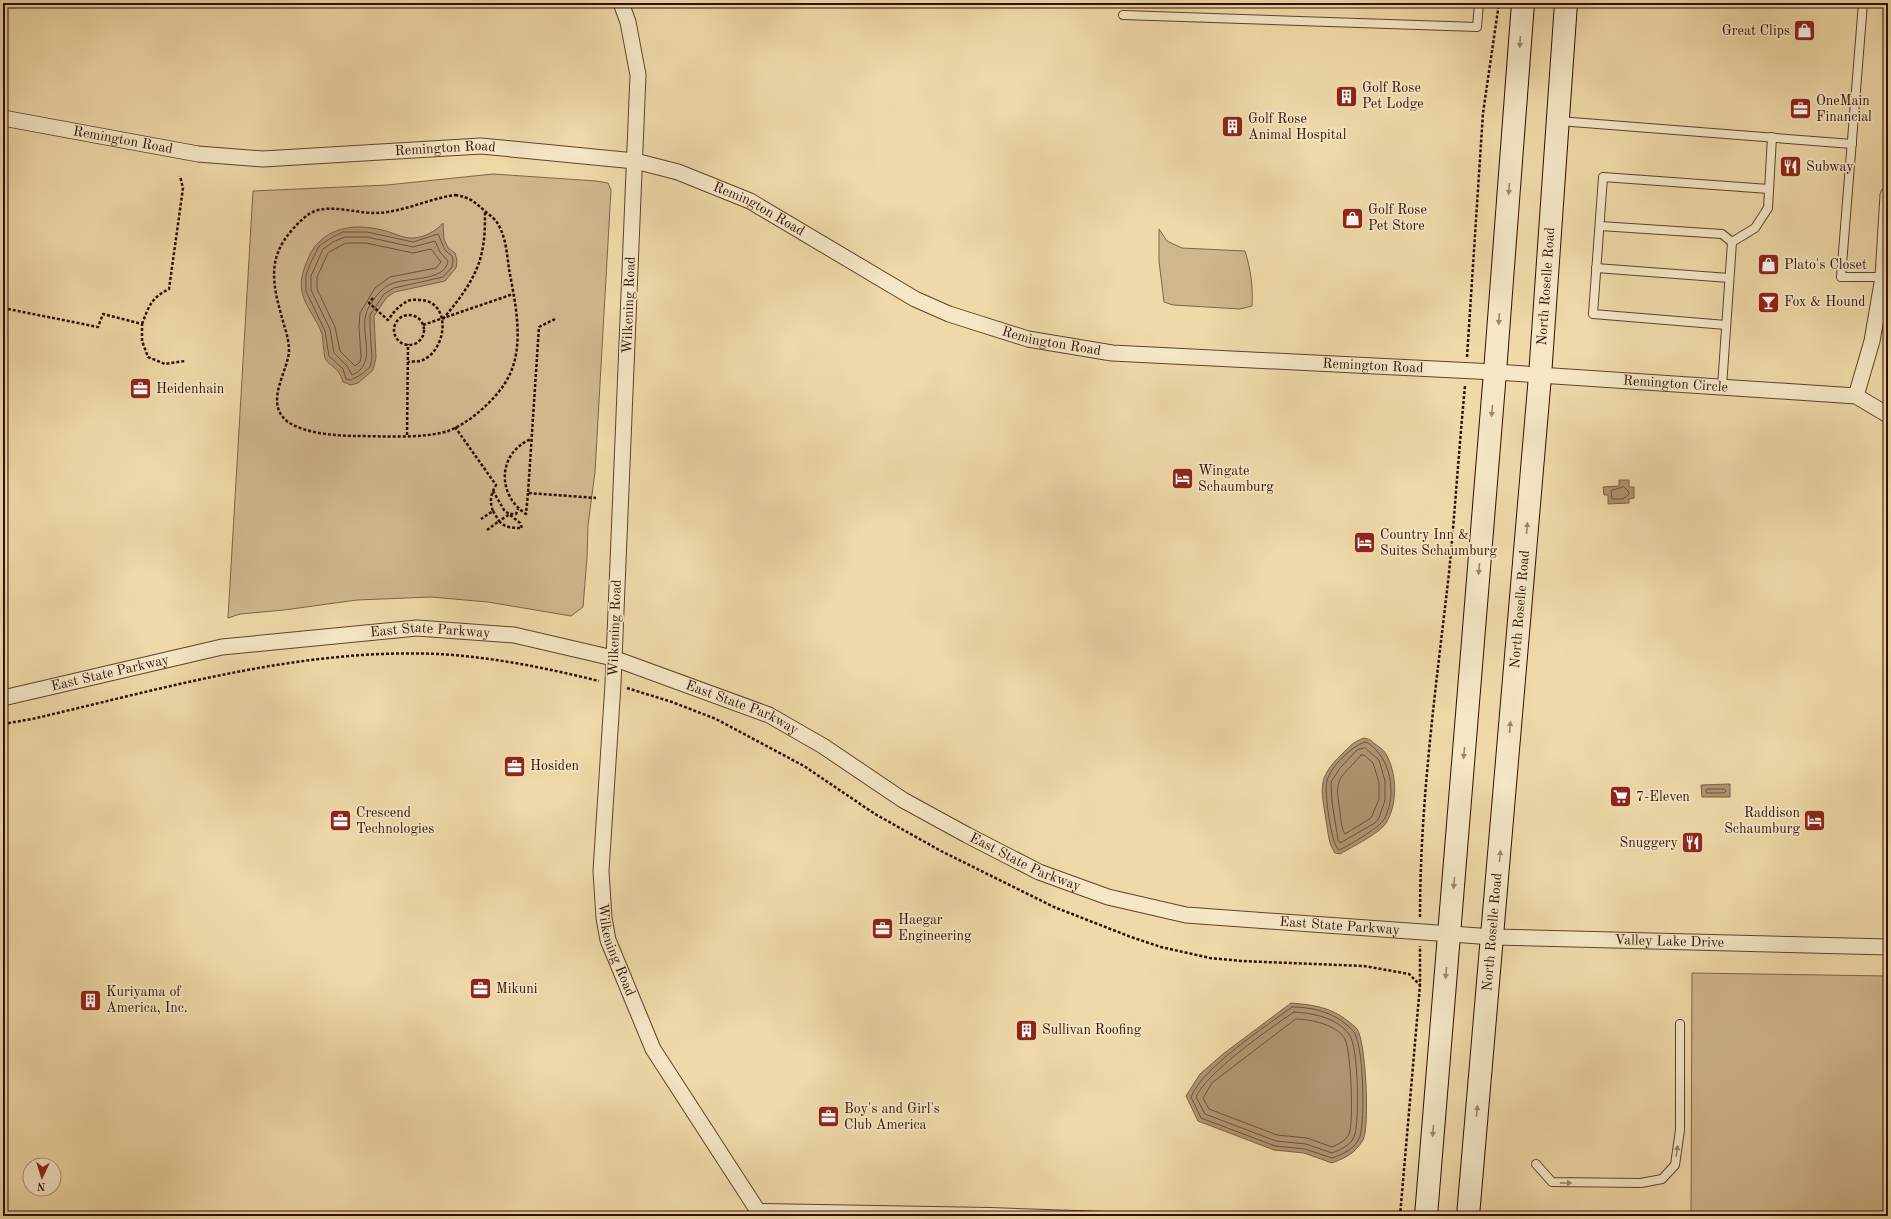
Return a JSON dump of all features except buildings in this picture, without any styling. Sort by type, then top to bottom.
[{"type":"main road","points":[[1426,1216],[1495,372],[1522,3]]},
{"type":"main road","name":"North Roselle Road","points":[[1468,1216],[1540,376],[1566,3]]},
{"type":"street","name":"Wilkening Road","points":[[622,3],[628,22],[638,75],[614,658],[601,871],[608,940],[654,1049],[757,1212]]},
{"type":"street","name":"Remington Road","points":[[3,118],[198,154],[263,159],[481,146],[635,161],[678,172],[750,201],[915,299],[949,314],[1028,339],[1112,353],[1495,372]]},
{"type":"street","points":[[1856,396],[1872,341],[1883,277],[1888,195]]},
{"type":"street","name":"Remington Circle","points":[[1495,372],[1856,396],[1888,415]]},
{"type":"street","name":"East State Parkway","points":[[3,698],[222,647],[417,628],[514,635],[614,658],[769,715],[823,746],[903,800],[967,835],[1039,872],[1108,897],[1186,915],[1450,935]]},
{"type":"street","name":"Valley Lake Drive","points":[[1450,935],[1888,946]]},
{"type":"lane","points":[[1123,15],[1477,27],[1479,3]]},
{"type":"lane","points":[[1863,3],[1841,277],[1883,277]]},
{"type":"lane","points":[[1557,121],[1852,144]]},
{"type":"lane","points":[[1732,242],[1755,228],[1768,208],[1772,137]]},
{"type":"lane","points":[[1726,325],[1593,314],[1604,177],[1769,189]]},
{"type":"lane","points":[[1600,226],[1722,234],[1732,242]]},
{"type":"lane","points":[[1722,387],[1732,242]]},
{"type":"lane","points":[[1596,268],[1729,278]]},
{"type":"lane","points":[[1536,1164],[1552,1182],[1641,1183],[1662,1179],[1675,1165],[1680,1130],[1680,1024]]},
{"type":"lane","points":[[757,1212],[990,1212],[1105,1216]]},
{"type":"path","points":[[1470,319],[1483,113],[1499,3]]},
{"type":"path","points":[[180,176],[183,188],[169,289],[157,295],[149,305],[142,324],[142,341],[148,357],[165,364],[185,361]]},
{"type":"path","points":[[455,195],[465,196],[477,202],[485,212],[497,222],[502,233],[517,316],[517,335],[510,374],[501,390],[488,404],[448,430],[425,435],[345,436],[322,433],[295,427],[281,415],[278,400],[278,388],[289,352],[288,338],[273,282],[273,271],[275,257],[288,233],[306,216],[317,211],[331,209],[383,213],[398,211],[435,198],[455,195]]},
{"type":"path","points":[[443,318],[464,293],[477,269],[483,246],[485,212]]},
{"type":"path","points":[[423,325],[513,294]]},
{"type":"path","points":[[373,298],[369,303],[388,320],[398,307],[409,300],[422,300],[431,303],[439,311],[443,318],[442,342],[421,360],[408,362]]},
{"type":"path","points":[[3,308],[98,327],[103,314],[142,324]]},
{"type":"path","points":[[408,315],[418,318],[423,325],[424,330],[421,339],[417,342],[408,344],[403,343],[396,336],[396,322],[408,315]]},
{"type":"path","points":[[532,439],[521,443],[509,456],[504,480],[507,491],[518,509],[526,514],[532,439],[539,327],[555,319]]},
{"type":"path","points":[[407,435],[408,344]]},
{"type":"path","points":[[1420,875],[1431,720],[1449,572],[1464,402]]},
{"type":"path","points":[[454,427],[496,485],[493,491],[490,504],[499,521],[502,525],[512,528],[522,528],[520,523],[504,510],[493,491]]},
{"type":"path","points":[[528,493],[596,498]]},
{"type":"path","points":[[487,530],[510,514],[516,514],[518,509]]},
{"type":"path","points":[[482,519],[493,511]]},
{"type":"path","points":[[3,724],[32,719],[243,670],[332,657],[376,654],[439,654],[509,661],[547,668],[586,678]]},
{"type":"path","points":[[1400,1216],[1420,985]]},
{"type":"shaded area","points":[[493,174],[596,181],[608,183],[611,190],[595,472],[588,525],[583,607],[571,616],[488,602],[431,597],[357,600],[284,610],[240,614],[228,618],[253,191],[387,185]]},
{"type":"shaded area","points":[[1159,229],[1167,241],[1182,248],[1245,251],[1251,278],[1252,306],[1240,309],[1173,305],[1164,302],[1159,261]]},
{"type":"shaded area","points":[[1692,973],[1888,976],[1888,1216],[1691,1216]]},
{"type":"water","points":[[443,223],[444,239],[448,248],[455,253],[457,260],[456,268],[445,281],[395,292],[387,297],[374,316],[376,358],[373,370],[358,383],[351,385],[343,382],[339,372],[329,364],[325,358],[322,334],[302,292],[301,283],[304,268],[310,254],[316,245],[324,238],[341,229],[351,227],[371,228],[414,238],[430,233]]},
{"type":"water","points":[[1619,480],[1629,480],[1629,487],[1634,487],[1634,498],[1629,499],[1629,503],[1608,504],[1608,495],[1604,495],[1603,487],[1619,486]]},
{"type":"water","points":[[1364,738],[1369,739],[1382,749],[1390,762],[1395,788],[1393,807],[1386,823],[1378,831],[1340,854],[1335,853],[1329,837],[1323,800],[1323,784],[1328,770],[1334,762],[1352,744]]},
{"type":"water","points":[[1730,784],[1730,797],[1702,797],[1701,785]]},
{"type":"water","points":[[1291,1003],[1314,1006],[1335,1013],[1355,1027],[1360,1037],[1365,1066],[1367,1103],[1365,1132],[1360,1145],[1353,1152],[1332,1163],[1304,1153],[1274,1150],[1198,1121],[1186,1096],[1200,1074],[1223,1054]]},
{"type":"place","name":"Great Clips","points":[[1805,31]]},
{"type":"place","name":"Golf Rose Pet Lodge","points":[[1346,96]]},
{"type":"place","name":"OneMain Financial","points":[[1801,109]]},
{"type":"place","name":"Golf Rose Animal Hospital","points":[[1233,127]]},
{"type":"place","name":"Subway","points":[[1791,167]]},
{"type":"place","name":"Golf Rose Pet Store","points":[[1352,218]]},
{"type":"place","name":"Plato's Closet","points":[[1768,265]]},
{"type":"place","name":"Fox & Hound","points":[[1769,302]]},
{"type":"place","name":"Heidenhain","points":[[141,389]]},
{"type":"place","name":"Wingate Schaumburg","points":[[1182,479]]},
{"type":"place","name":"Country Inn & Suites Schaumburg","points":[[1365,543]]},
{"type":"place","name":"Hosiden","points":[[514,766]]},
{"type":"place","name":"7-Eleven","points":[[1621,797]]},
{"type":"place","name":"Crescend Technologies","points":[[341,821]]},
{"type":"place","name":"Raddison Schaumburg","points":[[1815,821]]},
{"type":"place","name":"Snuggery","points":[[1693,843]]},
{"type":"place","name":"Haegar Engineering","points":[[882,928]]},
{"type":"place","name":"Mikuni","points":[[480,989]]},
{"type":"place","name":"Kuriyama of America, Inc.","points":[[91,1000]]},
{"type":"place","name":"Sullivan Roofing","points":[[1027,1030]]},
{"type":"place","name":"Boy's and Girl's Club America","points":[[829,1117]]}]
